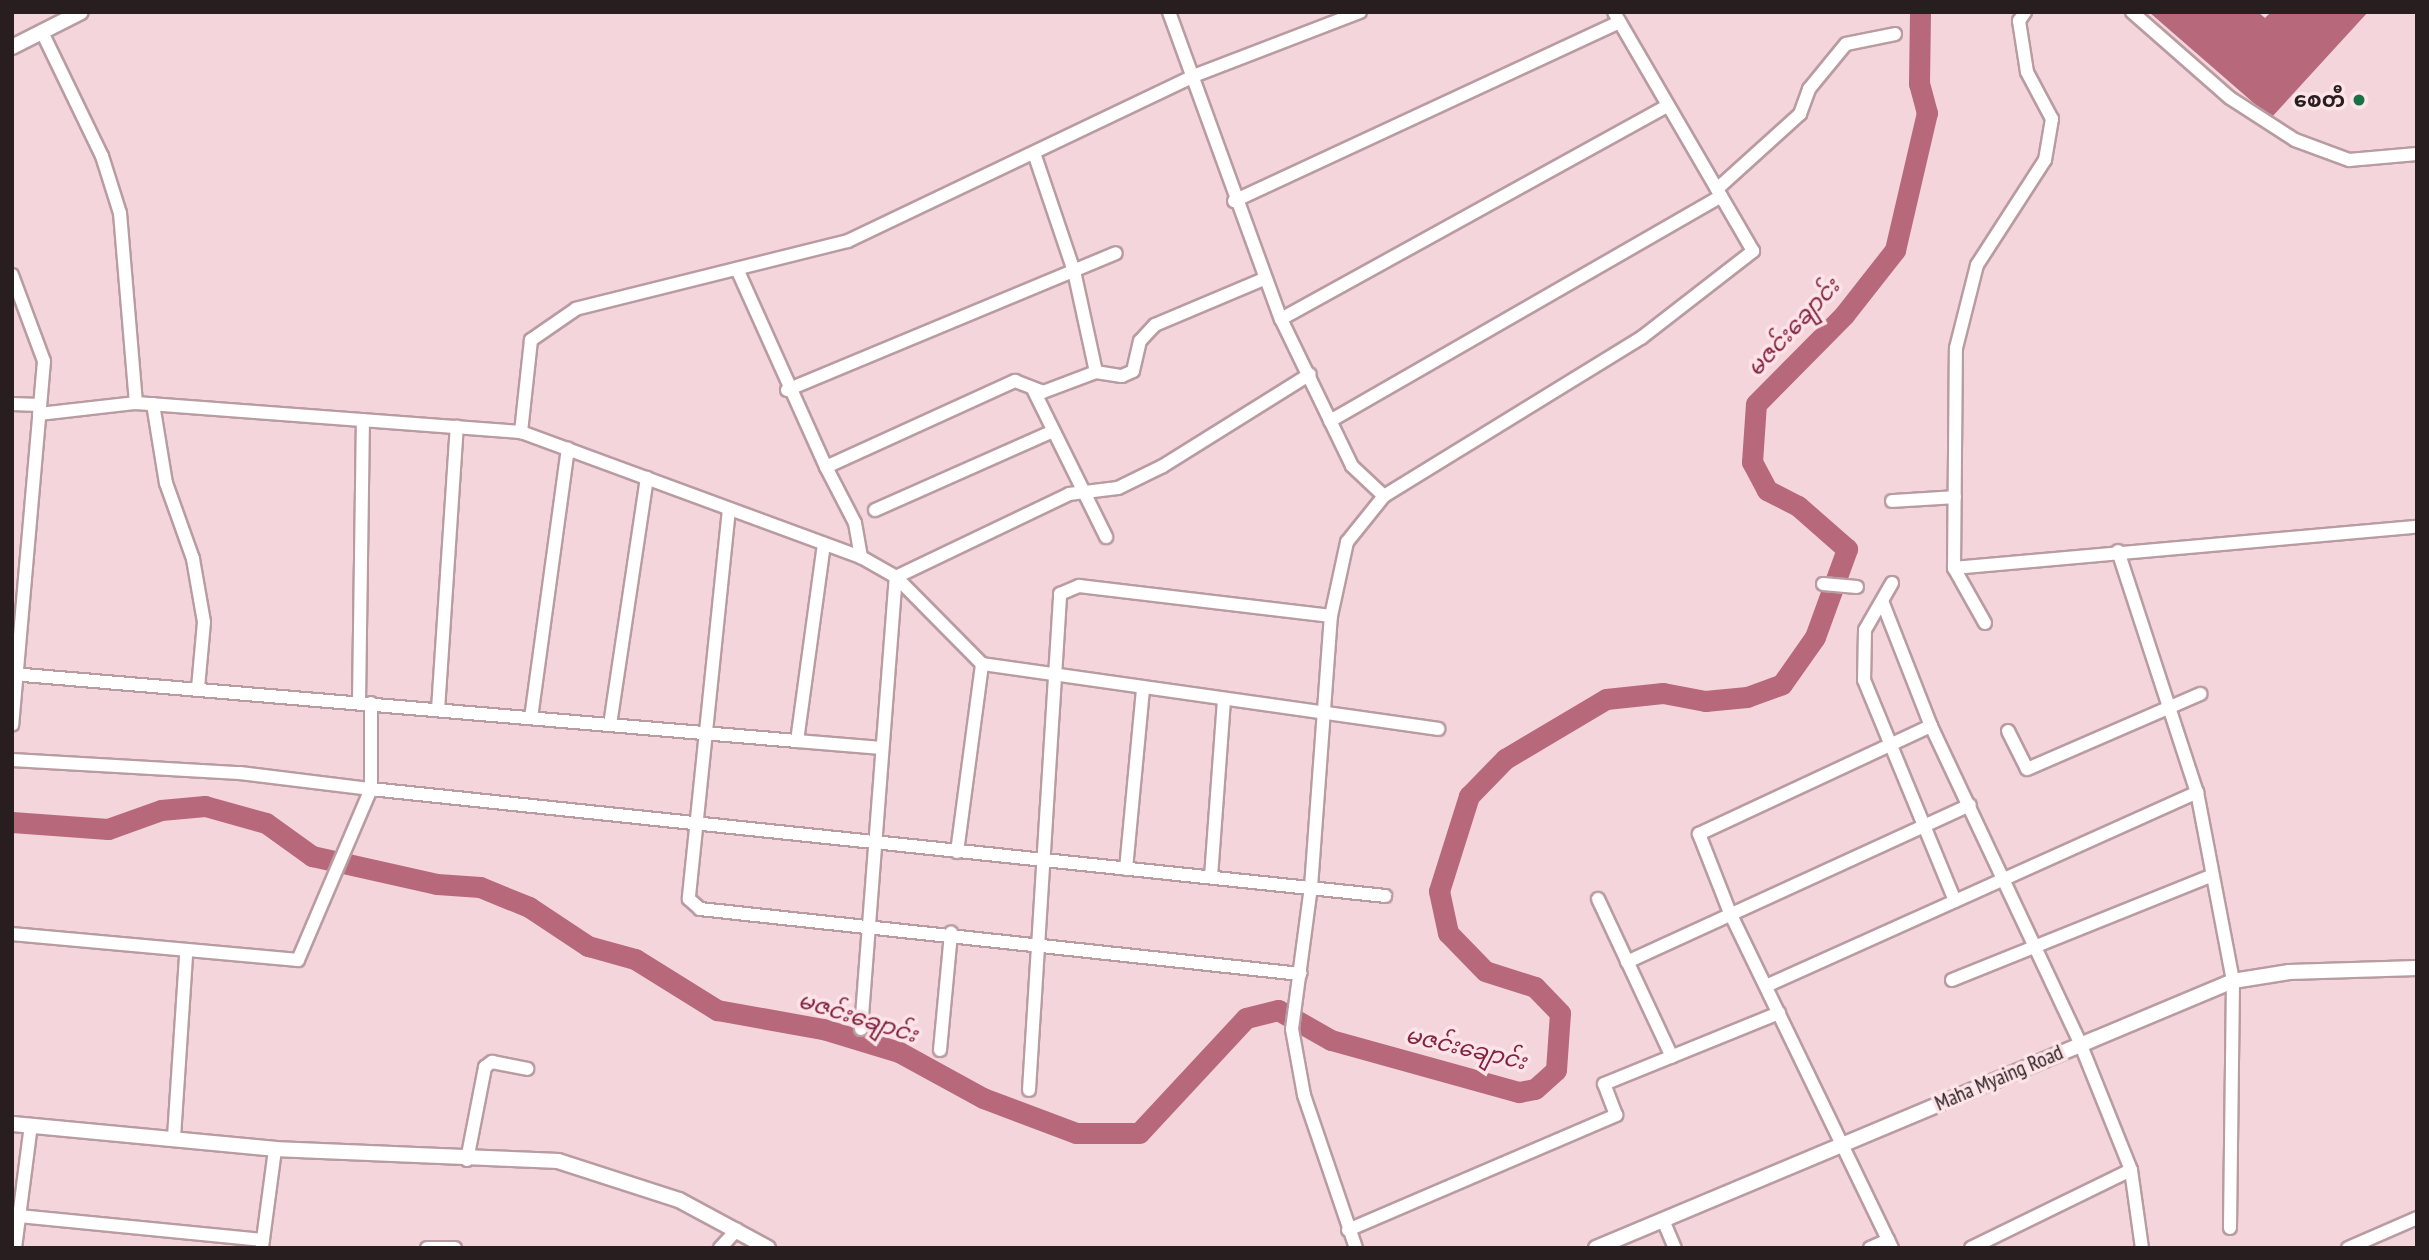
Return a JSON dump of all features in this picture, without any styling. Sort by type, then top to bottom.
[{"type":"street","points":[[12,47],[81,12]]},
{"type":"street","points":[[1169,12],[1196,75],[1234,201],[1264,279],[1352,466],[1384,496]]},
{"type":"street","points":[[521,432],[531,340],[576,309],[848,241],[1196,75],[1360,12]]},
{"type":"street","points":[[1985,623],[1954,568],[1956,348],[1977,265],[2045,160],[2052,119],[2027,72],[2018,21],[2025,12]]},
{"type":"street","points":[[2133,12],[2230,98],[2295,140],[2349,160],[2417,154]]},
{"type":"street","points":[[1234,201],[1617,17],[1753,251],[1641,338],[1384,496],[1348,542],[1331,616],[1311,887],[1293,1029],[1304,1095],[1356,1248]]},
{"type":"street","points":[[42,32],[102,156],[120,213],[136,403]]},
{"type":"street","points":[[1329,421],[1719,192],[1800,114],[1809,89],[1846,44],[1895,34]]},
{"type":"street","points":[[1282,319],[1668,105]]},
{"type":"street","points":[[1034,153],[1074,271],[1096,372]]},
{"type":"street","points":[[787,390],[1116,253]]},
{"type":"street","points":[[737,269],[787,390],[855,523],[861,557]]},
{"type":"street","points":[[12,275],[44,361],[18,590],[12,725]]},
{"type":"street","points":[[1034,391],[1096,372],[1133,371],[1140,341],[1155,325],[1264,279]]},
{"type":"street","points":[[896,578],[1080,493],[1118,488],[1163,466],[1310,374]]},
{"type":"street","points":[[826,467],[1015,381],[1034,391],[1080,493],[1105,537]]},
{"type":"street","points":[[12,404],[39,410],[136,403],[521,432],[861,557],[896,578],[982,664],[1324,716],[1438,729]]},
{"type":"street","points":[[153,404],[166,483],[193,559],[204,622],[198,688]]},
{"type":"street","points":[[12,934],[186,954],[298,960],[371,789],[365,702],[363,420]]},
{"type":"street","points":[[438,710],[457,427]]},
{"type":"street","points":[[876,510],[1051,432]]},
{"type":"street","points":[[531,718],[568,449]]},
{"type":"street","points":[[610,725],[647,478]]},
{"type":"street","points":[[1892,500],[1955,497]]},
{"type":"street","points":[[729,509],[704,733],[701,826],[689,899],[700,909],[1035,941],[1300,976]]},
{"type":"street","points":[[1954,568],[2118,551],[2417,527]]},
{"type":"street","points":[[797,741],[824,544]]},
{"type":"street","points":[[2118,551],[2197,792],[2208,877],[2233,981],[2230,1228]]},
{"type":"street","points":[[861,1029],[870,844],[896,578]]},
{"type":"street","points":[[1892,583],[1865,630],[1864,680],[1955,901]]},
{"type":"street","points":[[1823,584],[1857,587]]},
{"type":"street","points":[[1030,1090],[1035,941],[1056,675],[1058,607],[1068,587],[1331,616]]},
{"type":"street","points":[[1882,601],[1931,726],[2080,1043],[2131,1170],[2141,1248]]},
{"type":"street","points":[[957,852],[982,664]]},
{"type":"street","points":[[14,674],[881,748]]},
{"type":"street","points":[[1126,869],[1143,688]]},
{"type":"street","points":[[2008,731],[2026,769],[2200,694]]},
{"type":"street","points":[[1212,877],[1224,701]]},
{"type":"street","points":[[1870,1248],[1890,1244],[1730,912],[1699,834],[1931,726]]},
{"type":"street","points":[[12,760],[240,773],[701,826],[1385,896]]},
{"type":"street","points":[[1766,986],[2197,792]]},
{"type":"street","points":[[1627,962],[1923,823],[1970,805]]},
{"type":"street","points":[[1952,980],[2037,951],[2208,877]]},
{"type":"street","points":[[1598,899],[1672,1057]]},
{"type":"street","points":[[940,1050],[951,933]]},
{"type":"street","points":[[174,1137],[186,954]]},
{"type":"street","name":"Maha Myaing Road","points":[[1596,1248],[2233,981],[2289,972],[2417,968]]},
{"type":"street","points":[[1348,1230],[1616,1115],[1604,1084],[1779,1013]]},
{"type":"street","points":[[467,1160],[485,1067],[492,1062],[527,1069]]},
{"type":"street","points":[[12,1124],[174,1137],[275,1149],[467,1160],[558,1161],[679,1200],[768,1248]]},
{"type":"street","points":[[15,1248],[31,1125]]},
{"type":"street","points":[[19,1216],[263,1244],[275,1149]]},
{"type":"street","points":[[1971,1248],[2131,1170]]},
{"type":"street","points":[[2348,1248],[2417,1217]]},
{"type":"street","points":[[1663,1220],[1675,1248]]},
{"type":"street","points":[[720,1248],[737,1230]]},
{"type":"street","points":[[427,1248],[455,1248]]},
{"type":"shaded area","points":[[2149,12],[2258,12],[2265,18],[2271,12],[2368,12],[2271,118]]},
{"type":"waterway","name":"မဇင်းချောင်း","points":[[12,822],[108,829],[161,810],[205,806],[266,823],[312,856],[437,884],[480,887],[529,907],[588,946],[635,959],[717,1010],[823,1029],[899,1052],[983,1098],[1076,1133],[1139,1133],[1246,1018],[1278,1010],[1331,1040],[1519,1092],[1535,1089],[1556,1070],[1560,1013],[1535,987],[1485,971],[1448,933],[1439,891],[1469,796],[1505,759],[1606,699],[1663,693],[1705,701],[1747,697],[1782,684],[1815,637],[1847,549],[1798,506],[1767,490],[1752,462],[1756,404],[1844,315],[1895,250],[1927,113],[1919,84],[1920,12]]},
{"type":"place","name":"စေတီ","points":[[2359,100]]}]
